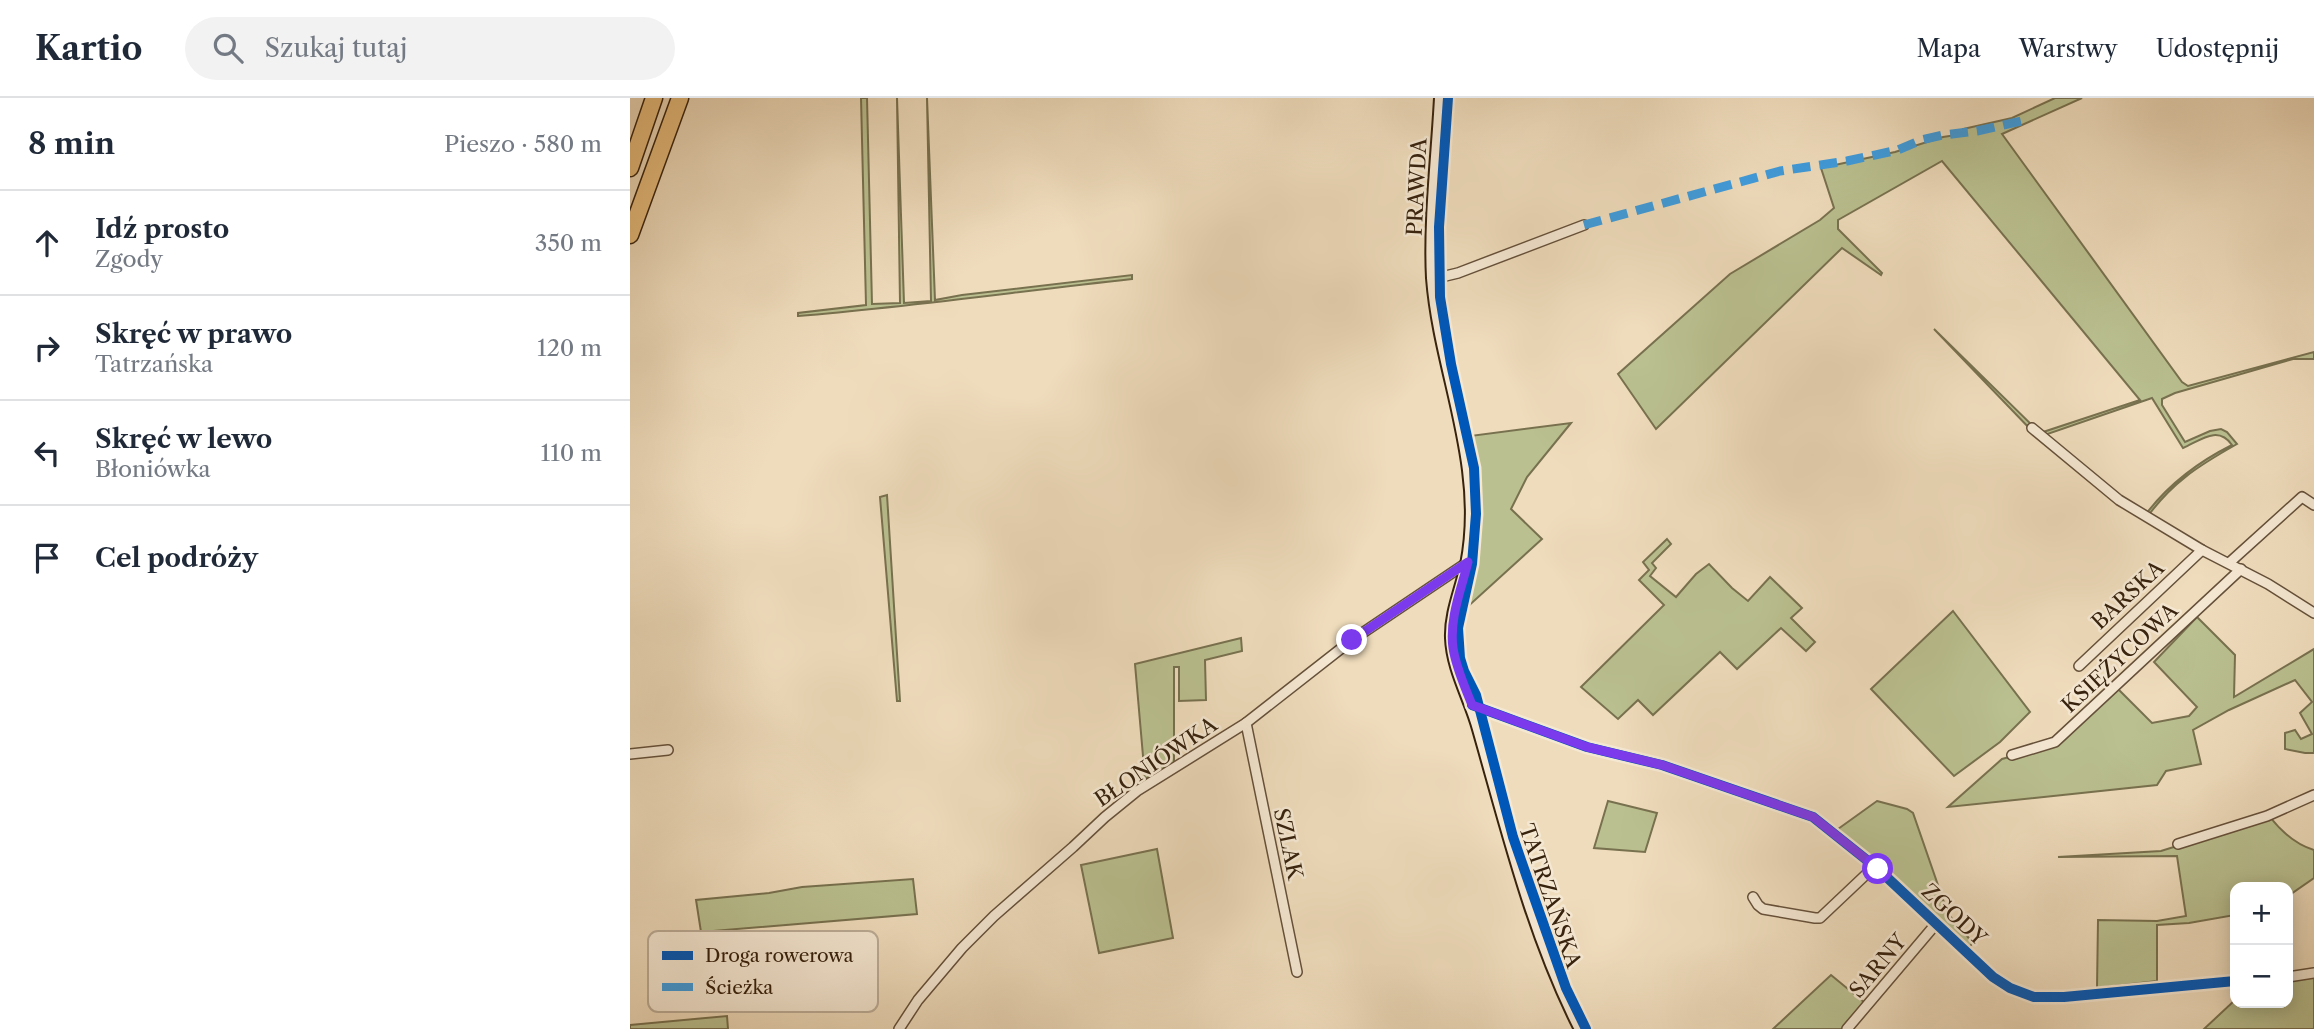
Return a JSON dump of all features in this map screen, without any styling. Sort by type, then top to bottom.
[{"type":"highway","points":[[630,168],[654,98]]},
{"type":"highway","points":[[630,235],[680,98]]},
{"type":"street","name":"PRAWDA","points":[[1433,279],[1441,98]]},
{"type":"street","points":[[1433,279],[1458,273],[1584,225]]},
{"type":"street","name":"TATRZAŃSKA","points":[[1433,279],[1445,357],[1469,470],[1471,502],[1468,562],[1453,620],[1456,664],[1472,705],[1521,873],[1555,971],[1581,1029]]},
{"type":"street","points":[[2032,428],[2119,500],[2314,613]]},
{"type":"street","points":[[2229,563],[2302,497],[2314,505]]},
{"type":"street","name":"BARSKA","points":[[2079,666],[2202,550]]},
{"type":"street","name":"BŁONIÓWKA","points":[[899,1029],[918,1000],[962,947],[1105,817],[1137,791],[1246,723],[1352,640],[1468,562]]},
{"type":"street","name":"KSIĘŻYCOWA","points":[[2012,755],[2055,742],[2241,569]]},
{"type":"street","name":"ZGODY","points":[[1472,705],[1587,747],[1662,765],[1813,817],[1875,866],[1993,977],[2010,988],[2034,997],[2101,995],[2230,982]]},
{"type":"street","name":"SZLAK","points":[[1246,723],[1297,972]]},
{"type":"street","points":[[630,754],[668,750]]},
{"type":"street","points":[[2178,844],[2267,816],[2314,795]]},
{"type":"street","points":[[1753,897],[1763,909],[1820,918],[1875,866]]},
{"type":"street","name":"SARNY","points":[[1847,1029],[1936,925]]},
{"type":"street","points":[[2293,976],[2314,973]]},
{"type":"green space","points":[[861,98],[867,98],[872,304],[900,303],[897,98],[904,303],[931,301],[927,98],[935,300],[1132,275],[1132,279],[798,316],[798,313],[866,305]]},
{"type":"green space","points":[[2055,98],[2082,98],[2002,134],[2182,382],[2188,386],[2314,352],[2314,359],[2293,359],[2162,399],[2162,405],[2185,442],[2221,429],[2237,444],[2175,485],[2145,520],[2143,518],[2152,506],[2172,485],[2206,459],[2232,445],[2227,439],[2209,436],[2183,448],[2152,398],[2039,437],[2035,434],[1934,329],[2040,433],[2140,400],[1942,161],[1838,220],[1838,229],[1881,275],[1842,248],[1656,429],[1618,374],[1730,274],[1820,220],[1834,208],[1821,168],[1963,134],[1963,129],[2012,118]]},
{"type":"green space","points":[[1571,423],[1527,477],[1511,509],[1542,539],[1464,610],[1475,558],[1478,522],[1470,436]]},
{"type":"green space","points":[[887,495],[900,701],[897,701],[880,497]]},
{"type":"green space","points":[[1667,539],[1671,544],[1652,563],[1656,568],[1650,576],[1676,597],[1696,574],[1709,564],[1748,601],[1770,577],[1802,608],[1791,618],[1815,642],[1806,651],[1781,628],[1737,669],[1720,652],[1653,715],[1638,700],[1618,719],[1581,687],[1664,605],[1639,580],[1649,570],[1643,562]]},
{"type":"green space","points":[[1953,611],[2030,712],[2000,742],[1954,776],[1871,689]]},
{"type":"green space","points":[[2197,617],[2235,655],[2234,697],[2314,649],[2314,753],[2285,749],[2285,733],[2295,730],[2301,739],[2312,734],[2300,713],[2312,702],[2295,680],[2229,710],[2193,730],[2201,764],[2166,771],[2157,785],[1948,807],[2002,759],[2058,744],[2118,689],[2152,723],[2189,716],[2197,707],[2154,662]]},
{"type":"green space","points":[[1241,638],[1242,651],[1205,660],[1206,700],[1179,701],[1179,667],[1174,667],[1174,763],[1145,779],[1135,664]]},
{"type":"green space","points":[[1608,801],[1657,813],[1645,852],[1594,848]]},
{"type":"green space","points":[[1877,801],[1913,813],[1948,914],[1973,943],[1968,948],[1838,829]]},
{"type":"green space","points":[[2270,817],[2290,837],[2314,850],[2314,878],[2293,893],[2293,882],[2230,882],[2230,916],[2157,925],[2157,981],[2097,988],[2098,920],[2157,921],[2186,916],[2177,856],[2058,857],[2161,851]]},
{"type":"green space","points":[[1157,849],[1173,938],[1099,953],[1081,865]]},
{"type":"green space","points":[[913,879],[917,914],[701,931],[696,900],[802,887]]},
{"type":"green space","points":[[1831,975],[1865,1003],[1842,1029],[1773,1029]]},
{"type":"green space","points":[[2314,977],[2314,1029],[2204,1029],[2230,1005],[2230,1008],[2293,1008],[2293,980]]},
{"type":"green space","points":[[727,1016],[728,1029],[630,1029],[630,1025]]},
{"type":"marked path","points":[[1584,225],[1780,171],[1847,161],[1898,150],[1921,140],[2026,120]]},
{"type":"cycle path","points":[[1448,98],[1439,227],[1440,297],[1451,364],[1474,468],[1476,514],[1472,564],[1458,628],[1460,658],[1476,695],[1513,837],[1566,988],[1586,1029]]},
{"type":"cycle path","points":[[1472,705],[1587,747],[1662,765],[1813,817],[1878,869],[1993,977],[2010,988],[2034,997],[2064,997],[2230,981]]},
{"type":"route","points":[[1352,640],[1468,562],[1453,620],[1452,635],[1456,664],[1472,705],[1587,747],[1662,765],[1813,817],[1878,869]]}]
